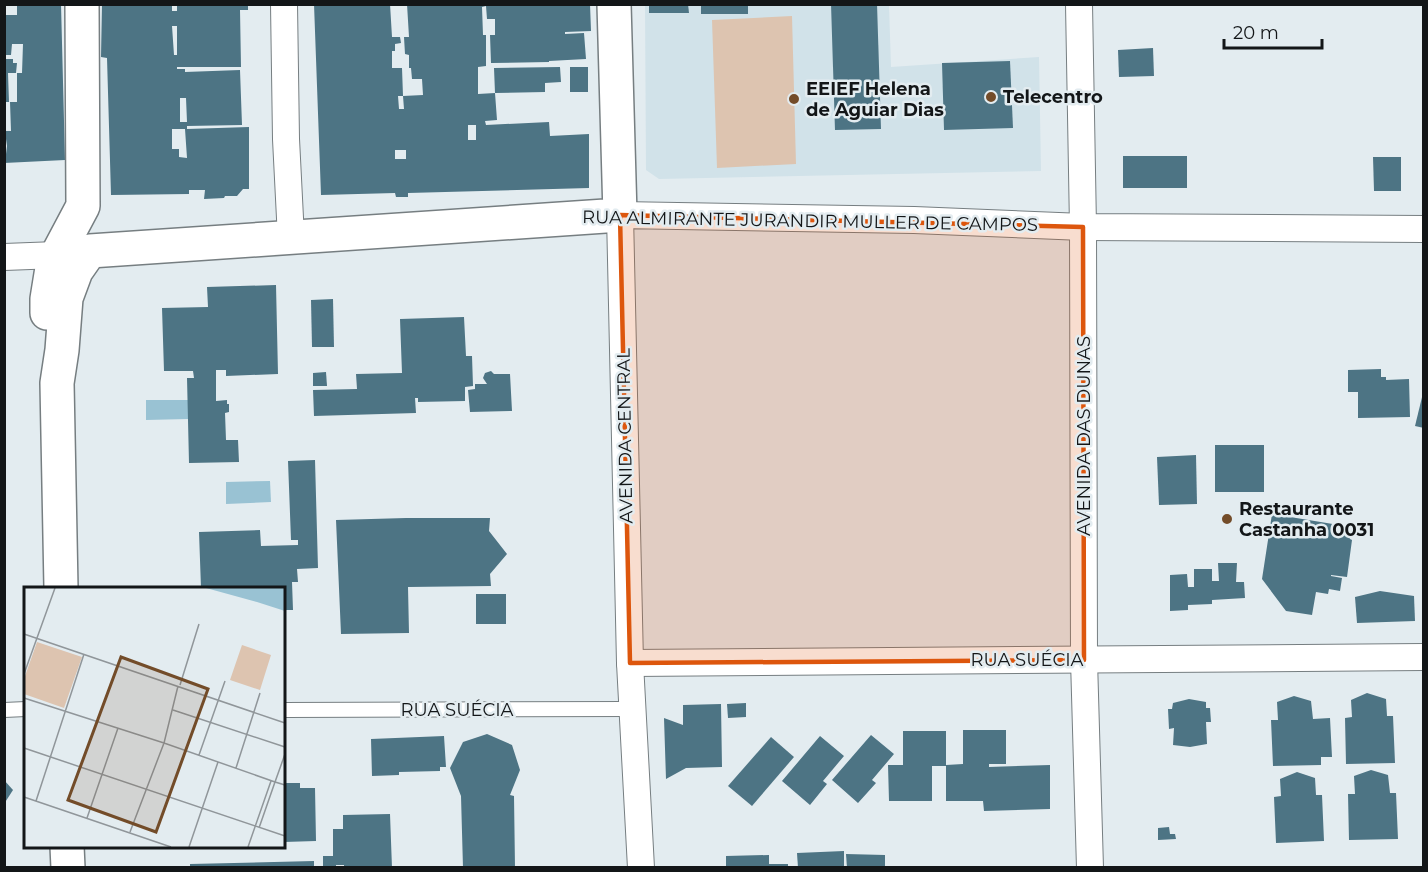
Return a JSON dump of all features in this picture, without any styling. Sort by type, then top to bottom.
[{"type":"main road","points":[[61,587],[57,383],[50,358],[47,299],[49,282],[57,255],[83,206],[82,4]]},
{"type":"main road","name":"AVENIDA CENTRAL","points":[[614,4],[620,215]]},
{"type":"main road","name":"RUA ALMIRANTE JURANDIR MULLER DE CAMPOS","points":[[57,383],[66,298],[76,271],[90,251],[620,215]]},
{"type":"main road","points":[[67,848],[68,867]]},
{"type":"street","points":[[284,4],[286,139],[291,238]]},
{"type":"street","name":"AVENIDA DAS DUNAS","points":[[1079,4],[1083,226],[1084,660],[1090,867]]},
{"type":"street","name":"RUA ALMIRANTE JURANDIR MULLER DE CAMPOS","points":[[620,215],[914,220],[1083,226],[1424,229]]},
{"type":"street","name":"AVENIDA CENTRAL","points":[[620,215],[630,663],[641,867]]},
{"type":"street","points":[[4,256],[57,255]]},
{"type":"street","name":"RUA SUÉCIA","points":[[630,663],[1424,657]]},
{"type":"lane","points":[[4,710],[24,709]]},
{"type":"lane","name":"RUA SUÉCIA","points":[[285,710],[632,709]]},
{"type":"highlighted area","points":[[620,215],[1083,227],[1084,660],[630,663]]},
{"type":"shaded area","name":"EEIEF Helena de Aguiar Dias","points":[[645,5],[889,5],[891,67],[1039,57],[1041,171],[659,179],[646,170]]},
{"type":"shaded area","points":[[792,16],[796,164],[717,168],[712,20]]},
{"type":"water","points":[[146,400],[188,400],[188,419],[146,420]]},
{"type":"water","points":[[270,481],[271,502],[226,504],[226,482]]},
{"type":"building","points":[[17,4],[61,4],[65,160],[4,163],[7,146],[4,131],[11,131],[10,102],[17,102],[17,73],[22,73],[23,44],[12,44],[11,55],[4,55],[4,15],[17,15]]},
{"type":"building","points":[[102,4],[172,4],[172,11],[177,11],[177,4],[248,4],[248,10],[240,10],[241,67],[177,67],[177,69],[185,69],[185,72],[240,70],[242,125],[187,126],[187,129],[249,127],[249,189],[243,189],[237,196],[204,199],[205,190],[189,190],[189,194],[111,195],[107,58],[101,57]],"holes":[[[172,26],[177,26],[177,55],[174,55]],[[180,98],[186,98],[187,122],[180,122]],[[172,129],[185,129],[187,158],[179,157],[179,149],[172,149]]]},
{"type":"building","points":[[314,4],[390,4],[392,37],[400,37],[401,43],[395,44],[395,51],[392,51],[392,68],[402,68],[403,96],[423,95],[422,79],[412,79],[409,55],[405,54],[404,37],[409,37],[407,4],[590,4],[591,31],[565,32],[565,34],[584,33],[586,59],[549,62],[491,63],[490,35],[495,35],[495,19],[487,19],[486,6],[482,7],[483,35],[486,35],[486,66],[478,67],[478,94],[495,93],[497,120],[485,121],[486,125],[549,122],[550,136],[589,134],[589,188],[408,193],[408,197],[396,197],[395,193],[321,195]],"holes":[[[398,96],[403,96],[404,109],[399,109]],[[468,125],[476,125],[476,140],[468,140]],[[395,150],[406,150],[406,159],[395,159]]]},
{"type":"building","points":[[649,4],[688,4],[689,13],[649,13]]},
{"type":"building","points":[[701,4],[748,4],[748,14],[701,14]]},
{"type":"building","points":[[831,4],[877,4],[881,129],[835,130]]},
{"type":"building","points":[[1153,48],[1154,76],[1119,77],[1118,50]]},
{"type":"building","points":[[4,59],[13,59],[13,63],[17,63],[16,73],[8,73],[9,102],[4,102]]},
{"type":"building","points":[[1010,61],[1013,128],[944,130],[942,63]]},
{"type":"building","points":[[560,67],[561,82],[545,83],[545,92],[495,93],[494,68]]},
{"type":"building","points":[[570,67],[588,67],[588,92],[570,92]]},
{"type":"building","points":[[1123,156],[1187,156],[1187,188],[1123,188]]},
{"type":"building","points":[[1373,157],[1401,157],[1401,191],[1374,191]]},
{"type":"building","points":[[276,285],[278,374],[226,376],[226,370],[216,370],[216,401],[227,400],[229,404],[229,412],[225,413],[226,440],[238,440],[239,462],[189,463],[187,378],[194,378],[193,371],[164,371],[162,308],[208,307],[207,287]]},
{"type":"building","points":[[333,299],[334,347],[312,347],[311,300]]},
{"type":"building","points":[[464,317],[466,356],[472,356],[473,386],[465,387],[465,401],[418,402],[418,398],[415,398],[416,413],[314,416],[313,390],[357,389],[356,374],[402,373],[400,319]]},
{"type":"building","points":[[1381,369],[1381,377],[1386,377],[1386,380],[1409,379],[1410,417],[1358,418],[1358,392],[1348,392],[1348,370]]},
{"type":"building","points":[[491,371],[494,374],[510,374],[512,411],[470,412],[468,390],[475,389],[475,384],[487,384],[483,378],[485,373]]},
{"type":"building","points":[[326,372],[327,386],[313,386],[313,373]]},
{"type":"building","points":[[1424,393],[1424,428],[1415,426]]},
{"type":"building","points":[[1215,445],[1264,445],[1264,492],[1215,492]]},
{"type":"building","points":[[1196,455],[1197,504],[1159,505],[1157,457]]},
{"type":"building","points":[[315,460],[318,568],[297,569],[298,582],[292,582],[293,610],[285,610],[285,587],[201,587],[199,532],[260,530],[261,546],[298,545],[298,540],[291,540],[288,461]]},
{"type":"building","points":[[1272,514],[1351,527],[1350,539],[1352,540],[1347,577],[1331,575],[1342,578],[1340,591],[1329,589],[1328,594],[1316,592],[1312,615],[1286,611],[1262,579]]},
{"type":"building","points":[[490,518],[489,531],[507,554],[490,574],[491,586],[408,587],[409,633],[341,634],[336,520]]},
{"type":"building","points":[[1218,563],[1237,563],[1236,582],[1244,582],[1245,598],[1212,600],[1212,604],[1188,605],[1188,610],[1170,611],[1170,575],[1187,574],[1188,587],[1194,587],[1194,569],[1212,569],[1212,581],[1219,581]]},
{"type":"building","points":[[1380,591],[1414,596],[1415,621],[1357,623],[1355,597]]},
{"type":"building","points":[[476,594],[506,594],[506,624],[476,624]]},
{"type":"building","points":[[1367,693],[1386,699],[1387,716],[1393,716],[1395,763],[1346,764],[1345,718],[1352,717],[1351,700]]},
{"type":"building","points":[[1294,696],[1311,701],[1313,719],[1330,718],[1332,757],[1321,757],[1321,765],[1273,766],[1271,720],[1278,720],[1277,702]]},
{"type":"building","points":[[1189,699],[1206,702],[1206,708],[1210,708],[1211,722],[1206,722],[1207,744],[1190,747],[1173,745],[1174,728],[1169,729],[1168,709],[1172,709],[1173,703]]},
{"type":"building","points":[[746,703],[746,717],[728,718],[727,704]]},
{"type":"building","points":[[721,704],[722,767],[686,768],[666,779],[664,718],[683,725],[683,705]]},
{"type":"building","points":[[963,730],[1006,730],[1006,764],[989,764],[989,767],[1050,765],[1050,809],[984,811],[983,801],[946,801],[946,766],[932,766],[932,801],[889,801],[888,765],[903,765],[903,731],[946,731],[946,765],[963,764]]},
{"type":"building","points":[[487,734],[512,745],[520,770],[510,795],[514,796],[515,868],[463,868],[461,796],[450,768],[463,742]]},
{"type":"building","points":[[871,735],[894,754],[872,780],[876,783],[858,803],[832,780]]},
{"type":"building","points":[[444,736],[446,767],[440,767],[440,771],[399,772],[399,775],[372,776],[371,739]]},
{"type":"building","points":[[820,736],[844,756],[823,781],[827,784],[810,805],[782,781]]},
{"type":"building","points":[[771,737],[794,757],[752,806],[728,786]]},
{"type":"building","points":[[1371,770],[1388,775],[1390,793],[1396,793],[1398,839],[1349,840],[1348,794],[1355,794],[1354,776]]},
{"type":"building","points":[[1297,772],[1315,778],[1316,795],[1322,795],[1324,841],[1276,843],[1274,797],[1281,796],[1280,779]]},
{"type":"building","points":[[4,780],[13,790],[4,804]]},
{"type":"building","points":[[285,783],[300,783],[300,788],[315,788],[316,841],[285,842]]},
{"type":"building","points":[[390,814],[392,868],[344,868],[344,865],[336,865],[336,868],[323,868],[323,856],[333,856],[333,829],[343,829],[343,815]]},
{"type":"building","points":[[1169,827],[1170,834],[1175,834],[1176,839],[1158,840],[1158,828]]},
{"type":"building","points":[[844,851],[844,868],[798,868],[797,853]]},
{"type":"building","points":[[846,854],[885,855],[885,868],[847,868]]},
{"type":"building","points":[[769,855],[769,864],[788,864],[788,868],[726,868],[726,856]]},
{"type":"building","points":[[314,861],[314,868],[190,868],[190,864]]},
{"type":"place","name":"Telecentro","points":[[991,97]]},
{"type":"place","name":"EEIEF Helena de Aguiar Dias","points":[[794,99]]},
{"type":"place","name":"Restaurante Castanha 0031","points":[[1227,519]]}]
